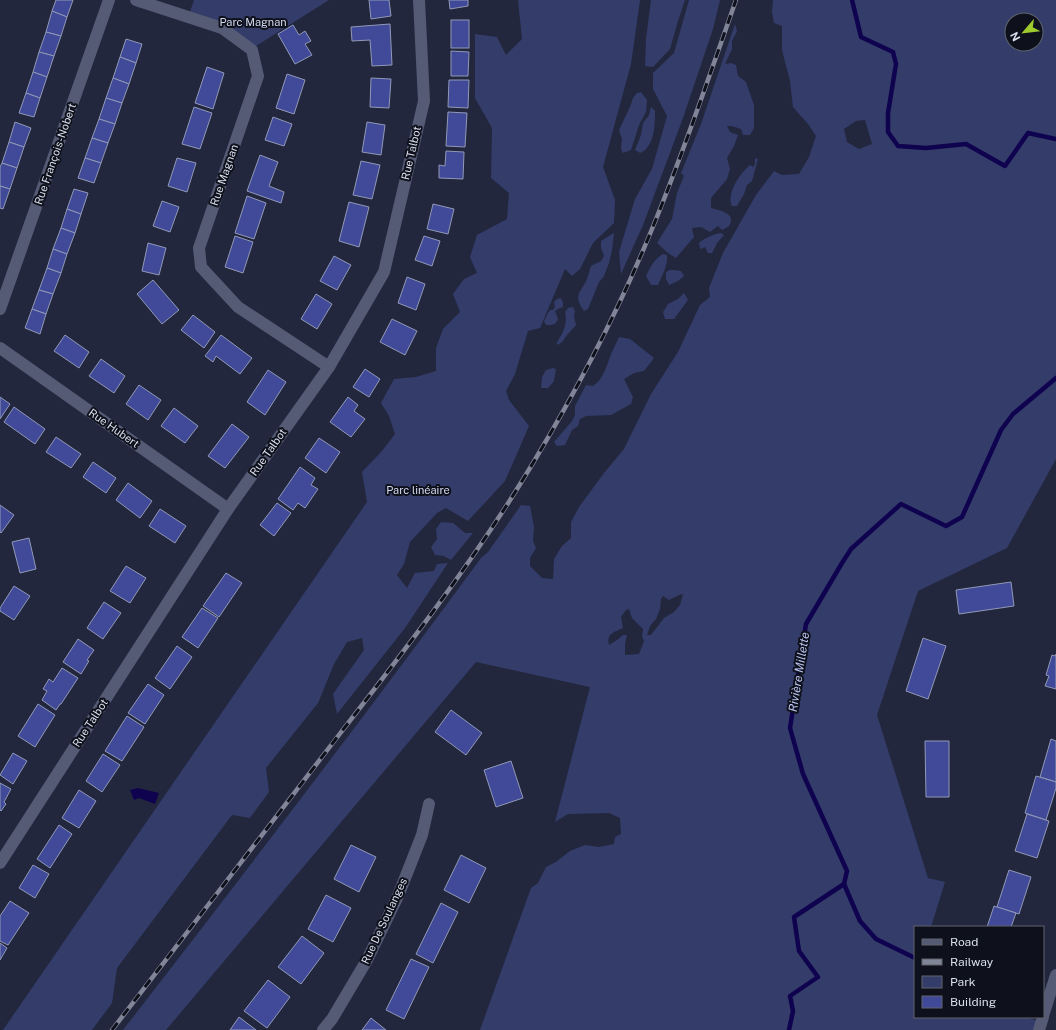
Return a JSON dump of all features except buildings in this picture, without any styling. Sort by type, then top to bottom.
[{"type":"street","name":"Rue François-Nobert","points":[[0,309],[109,0]]},
{"type":"street","name":"Rue Magnan","points":[[136,0],[222,28],[252,50],[258,76],[199,248],[201,267],[238,307],[329,367]]},
{"type":"street","name":"Rue Talbot","points":[[0,863],[228,509],[329,367],[384,272],[424,101],[419,0]]},
{"type":"street","name":"Rue Hubert","points":[[0,348],[228,509]]},
{"type":"street","name":"Rue De Soulanges","points":[[323,1030],[332,1019],[367,960],[398,896],[422,835],[429,804]]},
{"type":"street","points":[[1044,1013],[1056,975]]},
{"type":"street","points":[[1039,1030],[1042,1018]]},
{"type":"green space","name":"Parc Magnan","points":[[194,0],[329,0],[253,48],[189,15]]},
{"type":"green space","name":"Parc linéaire","points":[[518,0],[640,0],[631,64],[603,167],[615,200],[614,223],[593,243],[580,269],[572,276],[565,269],[540,328],[528,331],[515,374],[506,391],[509,400],[529,426],[505,481],[468,521],[446,508],[437,513],[410,542],[404,564],[397,575],[407,588],[415,573],[434,571],[437,564],[448,563],[405,628],[337,714],[333,694],[364,650],[362,638],[347,642],[334,664],[318,703],[266,768],[269,792],[250,818],[232,815],[117,968],[112,1003],[92,1030],[3,1030],[367,502],[362,472],[382,451],[395,434],[389,416],[381,403],[394,379],[416,377],[436,371],[436,348],[443,329],[460,312],[453,294],[464,279],[477,273],[470,257],[477,235],[507,219],[509,193],[491,178],[492,128],[475,98],[475,34],[497,37],[506,55],[522,39]]},
{"type":"green space","points":[[651,0],[685,0],[670,49],[653,67],[645,66],[646,39]]},
{"type":"green space","points":[[689,0],[720,0],[713,29],[683,118],[643,225],[621,274],[619,252],[635,199],[652,169],[667,116],[653,89],[653,73],[674,53]]},
{"type":"green space","points":[[773,0],[1056,0],[1056,459],[1007,548],[918,591],[877,715],[928,878],[945,882],[931,926],[914,926],[914,1018],[1029,1018],[1038,1021],[1035,1030],[480,1030],[531,888],[538,883],[546,867],[556,862],[570,851],[585,845],[599,847],[614,844],[615,837],[621,834],[620,818],[609,813],[568,814],[555,822],[590,687],[476,662],[166,1030],[123,1030],[304,795],[481,558],[488,552],[521,505],[530,506],[534,527],[533,541],[536,548],[530,558],[530,566],[542,578],[553,579],[554,559],[562,546],[571,538],[571,522],[579,507],[624,449],[651,394],[678,352],[700,305],[710,297],[709,288],[723,253],[756,195],[774,171],[782,175],[799,174],[809,157],[816,136],[793,107],[790,81],[782,50],[782,26],[774,23],[772,12]],"holes":[[[865,120],[872,144],[859,149],[847,142],[844,129],[856,121]],[[683,594],[680,605],[674,612],[664,618],[651,635],[647,635],[650,626],[656,619],[663,596],[669,600]],[[629,609],[632,618],[643,629],[642,636],[644,641],[639,654],[625,655],[627,635],[623,635],[609,645],[608,641],[614,632],[623,628],[621,617],[626,610]]]},
{"type":"green space","points":[[735,24],[737,31],[732,41],[732,49],[725,64],[731,63],[736,65],[738,76],[746,82],[754,105],[754,128],[750,135],[743,135],[741,129],[727,126],[730,132],[738,135],[727,158],[730,169],[727,179],[711,198],[711,208],[727,213],[731,218],[730,225],[722,230],[718,226],[710,232],[701,227],[692,228],[694,237],[676,258],[657,243],[672,219],[677,193],[684,176],[681,173],[701,124]]},
{"type":"green space","points":[[641,92],[647,100],[646,112],[639,125],[631,150],[623,153],[621,149],[622,139],[619,130],[633,98],[637,93]]},
{"type":"green space","points":[[651,107],[655,111],[653,137],[645,150],[640,153],[635,150],[641,135],[643,123],[649,115]]},
{"type":"green space","points":[[755,158],[758,159],[752,181],[747,185],[737,206],[732,206],[732,190],[738,178],[746,169],[750,165],[753,167],[755,164]]},
{"type":"green space","points":[[614,233],[609,263],[604,276],[599,282],[588,309],[584,311],[580,305],[578,297],[579,294],[587,279],[591,266],[601,261],[604,256],[601,248],[601,241]]},
{"type":"green space","points":[[721,233],[724,235],[717,243],[712,253],[708,253],[705,247],[700,248],[699,243],[701,241],[709,236]]},
{"type":"green space","points":[[663,254],[667,255],[667,263],[658,285],[651,285],[646,276],[655,261]]},
{"type":"green space","points":[[670,270],[681,271],[684,276],[678,281],[669,285],[666,279],[666,272]]},
{"type":"green space","points":[[684,293],[688,300],[674,319],[665,319],[663,312],[668,304],[678,299]]},
{"type":"green space","points":[[561,298],[563,307],[555,311],[558,319],[557,321],[554,324],[546,325],[544,321],[550,310],[553,310],[555,307],[554,302]]},
{"type":"green space","points":[[573,307],[575,311],[574,316],[576,325],[563,341],[557,345],[565,324],[565,312],[568,308]]},
{"type":"green space","points":[[619,337],[630,339],[654,358],[644,371],[634,373],[624,379],[633,397],[631,404],[611,415],[586,416],[580,419],[578,426],[572,430],[565,445],[557,446],[554,442],[572,421],[575,415],[575,406],[586,385],[593,386],[600,379],[605,371]]},
{"type":"green space","points":[[553,368],[556,369],[554,381],[548,388],[541,388],[542,377],[546,370]]},
{"type":"green space","points":[[441,522],[453,523],[465,533],[473,533],[451,560],[444,556],[435,555],[431,547],[437,539],[436,529]]},
{"type":"shaded area","points":[[138,788],[159,793],[155,804],[139,798],[134,800],[130,790]]},
{"type":"waterway","name":"Rivière Millette","points":[[852,0],[861,37],[893,52],[896,64],[888,113],[888,132],[898,146],[926,148],[966,144],[1005,166],[1028,133],[1056,139]]},
{"type":"waterway","name":"Rivière Millette","points":[[789,1030],[793,1011],[790,996],[818,977],[799,951],[794,917],[844,884],[847,871],[803,774],[790,728],[806,624],[851,549],[901,504],[946,526],[962,517],[1001,430],[1013,414],[1056,378]]},
{"type":"waterway","points":[[844,884],[860,921],[876,939],[914,958]]},
{"type":"railway","points":[[112,1030],[413,638],[463,570],[511,499],[533,463],[566,406],[612,319],[626,289],[685,144],[736,0]]}]
